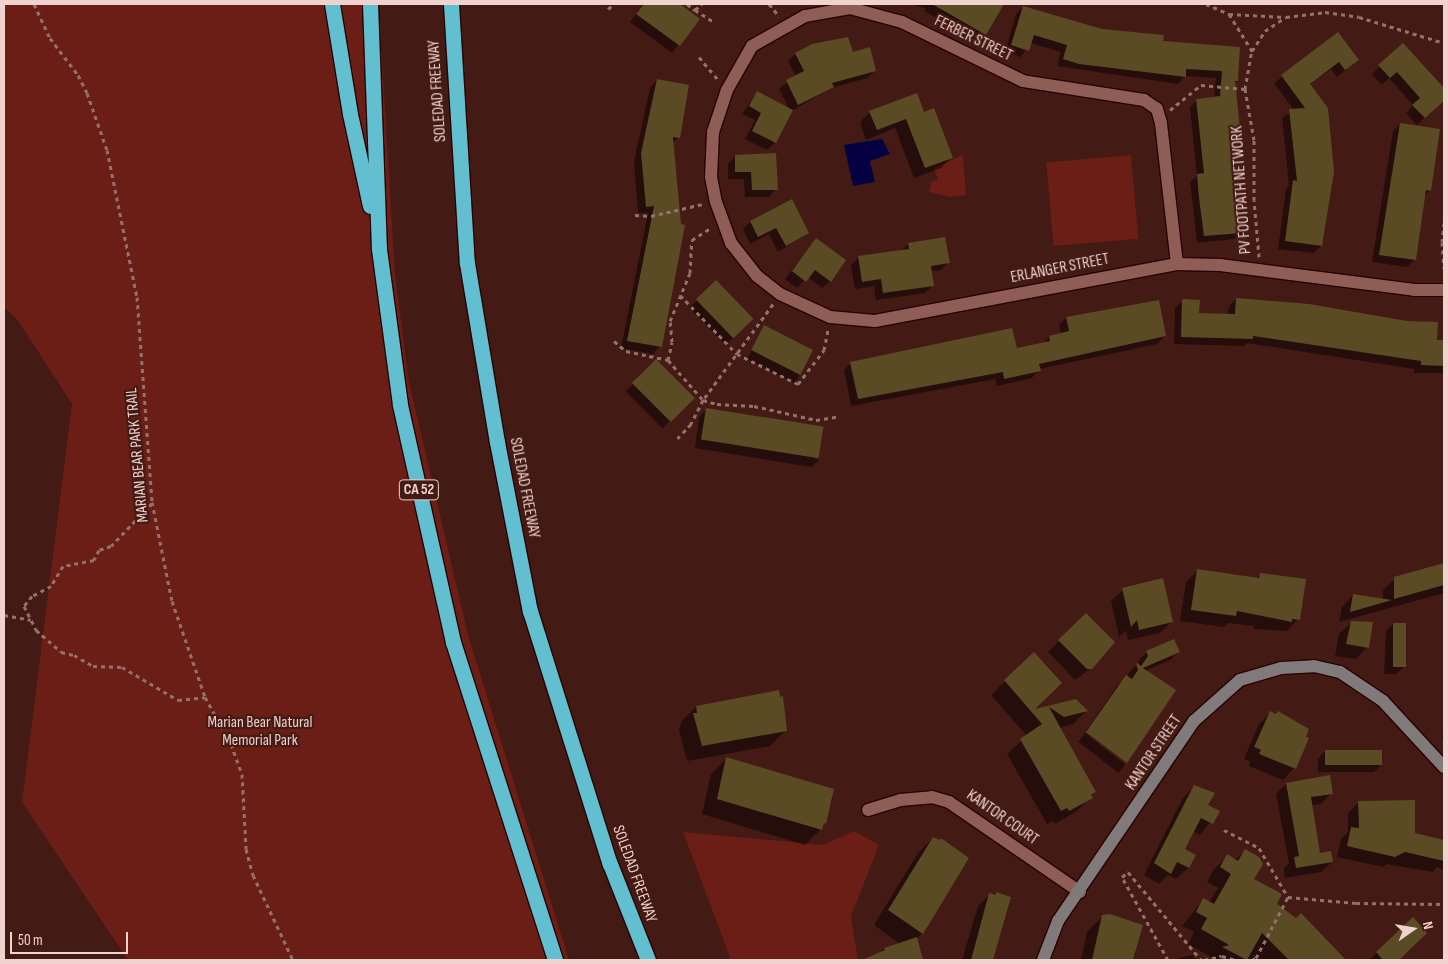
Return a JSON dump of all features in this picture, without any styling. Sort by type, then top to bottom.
[{"type":"highway","points":[[332,4],[350,114],[379,249]]},
{"type":"highway","name":"CA 52","points":[[370,4],[379,249],[400,405],[452,642],[555,960]]},
{"type":"highway","name":"SOLEDAD FREEWAY","points":[[452,4],[451,35],[467,263],[497,442],[530,611],[610,864],[648,960]]},
{"type":"street","name":"FERBER STREET","points":[[722,223],[711,177],[713,132],[727,90],[752,46],[805,16],[850,8],[902,22],[1023,81],[1144,100],[1157,109],[1160,118]]},
{"type":"street","points":[[1160,118],[1177,264]]},
{"type":"street","name":"ERLANGER STREET","points":[[722,223],[730,243],[757,276],[780,294],[830,317],[875,321],[1177,264],[1220,264],[1414,290],[1444,290]]},
{"type":"street","name":"KANTOR STREET","points":[[1043,960],[1058,921],[1080,892],[1194,721],[1240,680],[1281,668],[1314,666],[1340,672],[1383,701],[1444,767]]},
{"type":"street","name":"KANTOR COURT","points":[[868,810],[900,800],[932,797],[949,802],[1080,892]]},
{"type":"path","name":"MARIAN BEAR PARK TRAIL","points":[[34,4],[50,38],[88,93],[109,160],[137,298],[152,502],[172,602],[205,696],[231,744],[242,774],[246,849],[253,875],[293,960]]},
{"type":"path","points":[[608,9],[614,4]]},
{"type":"path","points":[[687,4],[714,22]]},
{"type":"path","points":[[695,10],[702,4]]},
{"type":"path","points":[[1206,4],[1229,14],[1286,17]]},
{"type":"path","name":"PV FOOTPATH NETWORK","points":[[1260,270],[1254,200],[1254,140],[1245,90],[1252,50],[1265,31],[1286,17],[1325,12],[1359,17],[1444,43]]},
{"type":"path","points":[[1229,14],[1252,50]]},
{"type":"path","points":[[699,58],[727,90]]},
{"type":"path","points":[[1160,118],[1201,85],[1245,90]]},
{"type":"path","points":[[635,215],[651,216],[716,202]]},
{"type":"path","points":[[668,360],[672,342],[670,321],[690,273],[692,240],[700,232],[722,223]]},
{"type":"path","points":[[1444,223],[1442,242],[1444,268]]},
{"type":"path","points":[[675,441],[692,424],[703,400],[780,294]]},
{"type":"path","points":[[680,295],[737,354],[798,384],[824,350],[830,317]]},
{"type":"path","points":[[614,341],[626,351],[668,360],[703,400],[717,404],[754,406],[816,420],[840,416]]},
{"type":"path","points":[[152,502],[111,546],[99,550],[94,560],[63,566],[51,586],[25,603],[36,630],[61,652],[74,655],[86,664],[122,667],[152,682],[178,700],[205,696]]},
{"type":"path","points":[[4,615],[31,620]]},
{"type":"path","points":[[1224,830],[1259,848],[1288,897]]},
{"type":"path","points":[[1168,960],[1122,877],[1128,872],[1203,960],[1222,956],[1236,960]]},
{"type":"path","points":[[1288,897],[1356,903],[1444,904]]},
{"type":"path","points":[[1252,960],[1256,958],[1288,897]]},
{"type":"green space","name":"Marian Bear Natural Memorial Park","points":[[4,4],[374,4],[380,28],[395,275],[409,382],[468,635],[569,960],[128,960],[22,802],[72,404],[17,319],[4,307]]},
{"type":"green space","points":[[963,155],[966,195],[950,197],[929,192],[932,181],[938,180],[934,168]]},
{"type":"green space","points":[[1131,155],[1138,239],[1054,246],[1046,162]]},
{"type":"green space","points":[[854,831],[879,845],[851,916],[858,960],[731,960],[683,832],[823,845]]},
{"type":"shaded area","points":[[882,139],[890,154],[870,161],[875,182],[853,186],[844,145]]},
{"type":"building","points":[[644,4],[680,4],[700,19],[680,46],[636,14]]},
{"type":"building","points":[[932,4],[1004,4],[986,35]]},
{"type":"building","points":[[1023,6],[1102,29],[1164,35],[1163,41],[1240,47],[1238,81],[1235,81],[1243,157],[1235,158],[1242,233],[1204,236],[1199,198],[1197,174],[1204,173],[1196,99],[1220,96],[1222,71],[1186,69],[1186,77],[1079,64],[1063,59],[1067,45],[1034,35],[1029,51],[1011,45]]},
{"type":"building","points":[[1338,32],[1359,60],[1345,70],[1339,62],[1310,84],[1328,108],[1334,172],[1322,246],[1285,241],[1293,180],[1297,181],[1289,109],[1305,108],[1281,75]]},
{"type":"building","points":[[848,37],[853,52],[870,47],[876,71],[832,83],[834,87],[798,105],[786,80],[804,71],[795,53],[812,44]]},
{"type":"building","points":[[1403,43],[1444,88],[1444,101],[1425,118],[1412,105],[1420,98],[1397,72],[1390,78],[1378,65]]},
{"type":"building","points":[[657,79],[689,85],[680,138],[673,137],[681,224],[685,225],[662,347],[627,341],[654,206],[646,207],[641,153]]},
{"type":"building","points":[[757,91],[793,110],[776,143],[752,131],[761,113],[749,106]]},
{"type":"building","points":[[917,93],[924,112],[934,108],[953,158],[925,168],[906,119],[877,130],[869,111]]},
{"type":"building","points":[[1400,123],[1440,129],[1431,191],[1426,190],[1416,260],[1379,255]]},
{"type":"building","points":[[776,153],[778,190],[752,190],[751,172],[735,172],[735,155]]},
{"type":"building","points":[[792,199],[809,233],[786,246],[776,228],[758,237],[750,221]]},
{"type":"building","points":[[945,237],[950,263],[931,266],[934,286],[883,293],[881,279],[862,282],[858,256],[909,249],[908,243]]},
{"type":"building","points":[[816,238],[846,260],[831,282],[815,270],[806,282],[792,271]]},
{"type":"building","points":[[716,280],[754,319],[733,338],[696,299]]},
{"type":"building","points":[[1236,298],[1309,304],[1407,321],[1438,322],[1437,340],[1444,340],[1444,366],[1421,365],[1421,361],[1253,336],[1253,339],[1181,337],[1182,299],[1200,300],[1199,313],[1235,314]]},
{"type":"building","points":[[1159,300],[1166,336],[1039,364],[1041,371],[1004,379],[1003,372],[858,399],[850,362],[1012,328],[1017,348],[1050,341],[1049,336],[1069,331],[1066,317]]},
{"type":"building","points":[[764,325],[813,350],[800,375],[751,350]]},
{"type":"building","points":[[656,359],[695,398],[671,422],[632,383]]},
{"type":"building","points":[[706,408],[824,427],[819,458],[701,440]]},
{"type":"building","points":[[1444,563],[1444,585],[1394,599],[1394,577]]},
{"type":"building","points":[[1197,569],[1259,578],[1260,573],[1306,579],[1300,620],[1292,619],[1292,622],[1237,611],[1236,616],[1191,610]]},
{"type":"building","points":[[1163,578],[1173,622],[1139,630],[1137,620],[1131,627],[1122,588]]},
{"type":"building","points":[[1353,594],[1392,600],[1350,612]]},
{"type":"building","points":[[1086,613],[1115,642],[1092,669],[1087,669],[1058,640]]},
{"type":"building","points":[[1351,621],[1373,622],[1369,648],[1346,644]]},
{"type":"building","points":[[1393,623],[1406,623],[1406,667],[1393,667]]},
{"type":"building","points":[[1174,639],[1180,652],[1143,668],[1176,690],[1127,763],[1086,732],[1126,675],[1132,679],[1138,670],[1136,663],[1141,666],[1148,656],[1146,651]]},
{"type":"building","points":[[1034,652],[1062,683],[1035,709],[1076,699],[1088,711],[1064,717],[1049,707],[1096,792],[1091,795],[1093,798],[1069,811],[1067,808],[1061,811],[1020,739],[1042,724],[1004,680]]},
{"type":"building","points":[[779,690],[780,697],[783,696],[787,731],[702,746],[693,713],[697,713],[696,706]]},
{"type":"building","points":[[1270,711],[1276,714],[1278,711],[1309,729],[1306,737],[1309,738],[1296,769],[1259,754],[1261,750],[1254,747]]},
{"type":"building","points":[[1325,750],[1382,750],[1382,765],[1325,765]]},
{"type":"building","points":[[726,757],[834,789],[826,824],[824,823],[822,830],[717,799]]},
{"type":"building","points":[[1330,775],[1333,794],[1311,797],[1320,853],[1331,851],[1333,862],[1296,868],[1294,857],[1299,856],[1286,783]]},
{"type":"building","points":[[1194,785],[1215,793],[1208,805],[1220,811],[1213,824],[1201,818],[1185,849],[1196,855],[1189,868],[1177,862],[1171,874],[1154,863]]},
{"type":"building","points":[[1415,800],[1415,833],[1444,840],[1444,861],[1405,852],[1395,857],[1347,846],[1351,827],[1359,828],[1358,801]]},
{"type":"building","points":[[933,837],[940,840],[941,838],[969,858],[923,934],[888,910]]},
{"type":"building","points":[[1245,849],[1259,857],[1263,864],[1254,879],[1282,894],[1277,904],[1296,918],[1301,913],[1346,960],[1289,960],[1262,933],[1247,960],[1222,947],[1229,945],[1201,929],[1207,918],[1196,912],[1203,898],[1214,904],[1231,874],[1220,867],[1227,854],[1238,861]]},
{"type":"building","points":[[996,892],[1011,897],[993,960],[971,960],[989,893],[996,895]]},
{"type":"building","points":[[1110,914],[1143,925],[1133,960],[1092,960],[1102,915]]},
{"type":"building","points":[[1413,917],[1427,933],[1399,960],[1383,960],[1376,952]]},
{"type":"building","points":[[917,937],[923,960],[862,960],[885,950],[884,948]]}]
